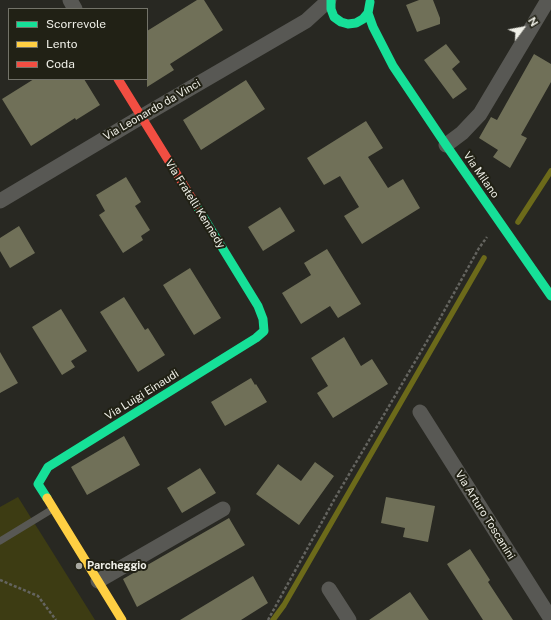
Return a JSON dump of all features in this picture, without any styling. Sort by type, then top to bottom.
[{"type":"street","name":"Via Leonardo da Vinci","points":[[0,201],[306,21],[330,0]]},
{"type":"street","points":[[330,0],[334,17],[360,34]]},
{"type":"street","name":"Via Milano","points":[[369,0],[370,5],[368,13],[393,66],[551,296]]},
{"type":"street","points":[[446,145],[462,133],[480,114],[548,0]]},
{"type":"street","points":[[306,21],[356,23],[360,22],[368,13]]},
{"type":"street","name":"Via Milano","points":[[371,45],[393,66]]},
{"type":"street","name":"Via Fratelli Kennedy","points":[[119,80],[258,306],[263,318],[264,331]]},
{"type":"street","name":"Via Luigi Einaudi","points":[[54,509],[38,484],[48,467],[256,338],[264,331]]},
{"type":"street","name":"Via Arturo Toscanini","points":[[420,412],[551,619]]},
{"type":"street","points":[[54,509],[122,620]]},
{"type":"street","points":[[98,580],[223,509]]},
{"type":"street","points":[[329,588],[349,620]]},
{"type":"lane","points":[[0,541],[54,509]]},
{"type":"path","points":[[268,620],[334,500],[433,332],[479,248],[498,220]]},
{"type":"path","points":[[0,580],[38,596],[56,620]]},
{"type":"shaded area","points":[[18,497],[95,620],[0,620],[0,507]]},
{"type":"building","points":[[197,0],[204,0],[223,30],[170,64],[174,70],[147,87],[148,30]]},
{"type":"building","points":[[419,0],[433,0],[440,18],[440,24],[417,32],[406,5]]},
{"type":"building","points":[[446,44],[460,62],[452,69],[467,89],[453,99],[424,60]]},
{"type":"building","points":[[534,54],[551,64],[551,82],[521,135],[527,138],[510,168],[493,157],[498,150],[479,138],[491,117],[497,120]]},
{"type":"building","points":[[32,80],[85,80],[100,105],[76,120],[75,118],[31,146],[2,99]]},
{"type":"building","points":[[246,80],[265,109],[201,150],[183,120]]},
{"type":"building","points":[[366,121],[383,148],[368,157],[388,188],[403,179],[420,208],[362,244],[344,216],[359,207],[340,176],[324,185],[307,158]]},
{"type":"building","points":[[126,177],[141,202],[135,206],[150,230],[141,236],[143,240],[123,253],[99,215],[105,211],[96,195]]},
{"type":"building","points":[[280,207],[295,231],[263,251],[248,227]]},
{"type":"building","points":[[19,226],[35,253],[10,268],[0,251],[0,238]]},
{"type":"building","points":[[327,249],[361,304],[338,318],[330,306],[301,324],[282,293],[311,275],[304,263]]},
{"type":"building","points":[[190,268],[221,318],[194,335],[163,285]]},
{"type":"building","points":[[124,297],[145,330],[148,328],[165,355],[138,372],[100,312]]},
{"type":"building","points":[[61,309],[87,351],[71,361],[75,367],[62,375],[32,327]]},
{"type":"building","points":[[344,337],[361,366],[372,359],[388,384],[333,418],[317,393],[328,386],[311,358]]},
{"type":"building","points":[[0,352],[18,383],[0,393]]},
{"type":"building","points":[[251,378],[267,402],[225,426],[211,402]]},
{"type":"building","points":[[124,436],[140,465],[87,495],[71,467]]},
{"type":"building","points":[[315,462],[334,476],[299,525],[256,494],[278,464],[301,481]]},
{"type":"building","points":[[200,468],[216,493],[182,513],[167,488]]},
{"type":"building","points":[[386,497],[435,506],[428,542],[403,537],[405,528],[381,523]]},
{"type":"building","points":[[229,518],[245,545],[137,607],[123,579]]},
{"type":"building","points":[[470,549],[490,580],[488,582],[513,620],[483,620],[447,564]]},
{"type":"building","points":[[253,576],[268,603],[241,620],[180,620]]},
{"type":"building","points":[[410,592],[429,620],[369,620]]},
{"type":"waterway","points":[[518,222],[551,171]]},
{"type":"waterway","points":[[273,620],[284,605],[484,258]]},
{"type":"traffic: fast","points":[[331,0],[331,9],[334,17],[341,22],[348,24],[356,23],[363,19],[368,13],[370,2]]},
{"type":"traffic: fast","points":[[368,13],[373,27],[393,66],[551,296]]},
{"type":"traffic: fast","points":[[47,498],[38,484],[48,467],[256,338],[264,331],[263,319],[258,306],[196,205]]},
{"type":"traffic: slow","points":[[47,498],[122,620]]},
{"type":"traffic: jam","points":[[119,80],[196,205]]},
{"type":"place","name":"Parcheggio","points":[[79,566]]}]
